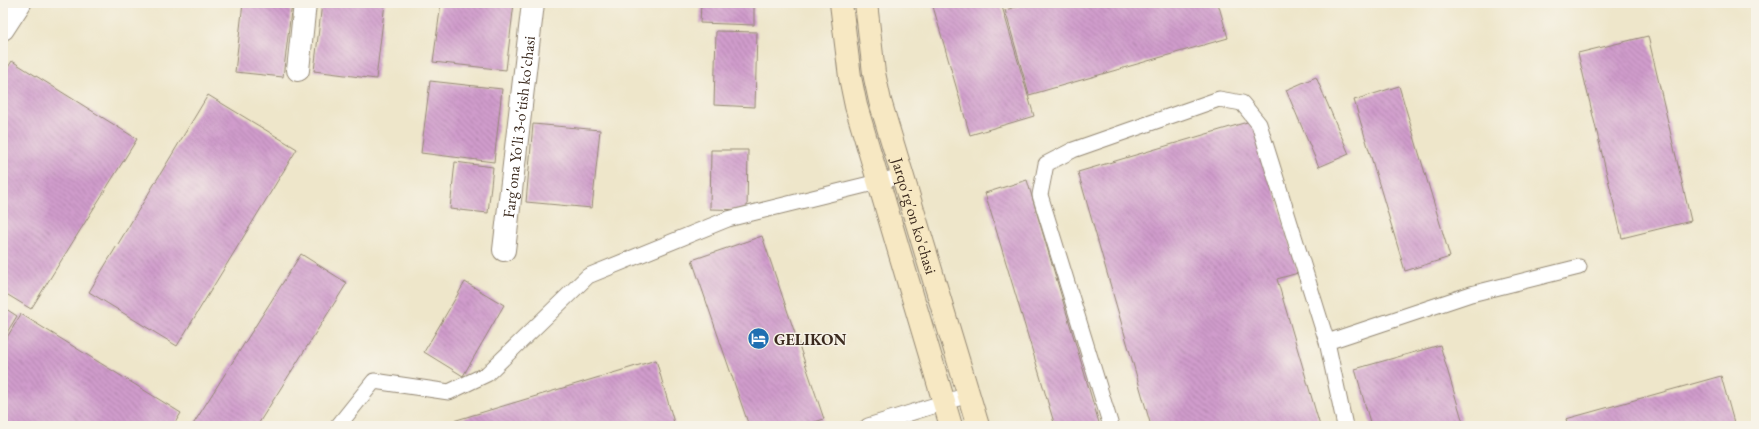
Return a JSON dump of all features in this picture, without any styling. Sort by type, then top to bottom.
[{"type":"main road","name":"Jarqo'rg'on ko'chasi","points":[[841,3],[850,77],[856,106],[951,426]]},
{"type":"main road","name":"Jarqo'rg'on ko'chasi","points":[[866,3],[874,73],[902,176],[978,426]]},
{"type":"street","points":[[3,29],[20,3]]},
{"type":"street","points":[[298,70],[305,3]]},
{"type":"street","name":"Farg'ona Yo'li 3-o'tish ko'chasi","points":[[504,250],[534,3]]},
{"type":"lane","points":[[1111,426],[1040,195],[1046,164],[1073,150],[1219,99],[1242,103],[1259,124],[1327,342],[1345,426]]},
{"type":"lane","points":[[338,426],[374,381],[449,392],[487,374],[588,276],[728,219],[902,176]]},
{"type":"lane","points":[[1327,342],[1471,294],[1579,267]]},
{"type":"lane","points":[[868,426],[968,395]]},
{"type":"building","points":[[243,3],[292,3],[283,77],[235,72]]},
{"type":"building","points":[[322,3],[385,3],[376,79],[314,71]]},
{"type":"building","points":[[441,3],[514,3],[506,70],[433,62]]},
{"type":"building","points":[[701,3],[754,3],[754,25],[700,23]]},
{"type":"building","points":[[932,3],[1001,3],[1034,116],[970,135]]},
{"type":"building","points":[[1030,3],[1218,3],[1228,38],[1029,95],[1005,10]]},
{"type":"building","points":[[716,31],[757,32],[755,107],[714,105]]},
{"type":"building","points":[[1648,36],[1691,221],[1622,238],[1578,53]]},
{"type":"building","points":[[12,61],[137,139],[31,309],[3,292],[3,75]]},
{"type":"building","points":[[1316,77],[1349,154],[1319,167],[1286,90]]},
{"type":"building","points":[[430,81],[502,89],[494,162],[421,153]]},
{"type":"building","points":[[1399,86],[1450,257],[1405,271],[1354,100]]},
{"type":"building","points":[[208,95],[297,149],[177,346],[89,292]]},
{"type":"building","points":[[1254,120],[1298,273],[1277,279],[1320,426],[1151,426],[1078,172]]},
{"type":"building","points":[[533,124],[600,130],[592,208],[526,202]]},
{"type":"building","points":[[711,150],[748,150],[747,210],[710,209]]},
{"type":"building","points":[[455,162],[493,167],[488,213],[450,209]]},
{"type":"building","points":[[1027,180],[1100,426],[1055,426],[985,193]]},
{"type":"building","name":"GELIKON","points":[[762,236],[824,419],[803,426],[749,426],[692,260]]},
{"type":"building","points":[[301,254],[347,283],[257,426],[192,426]]},
{"type":"building","points":[[465,282],[504,305],[463,376],[424,352]]},
{"type":"building","points":[[3,307],[17,316],[3,339]]},
{"type":"building","points":[[21,314],[181,413],[173,426],[3,426],[3,344]]},
{"type":"building","points":[[1440,345],[1464,426],[1371,426],[1355,369]]},
{"type":"building","points":[[656,360],[675,426],[451,426],[450,422]]},
{"type":"building","points":[[1721,376],[1735,426],[1568,426],[1566,419]]},
{"type":"place","name":"GELIKON","points":[[758,339]]}]
